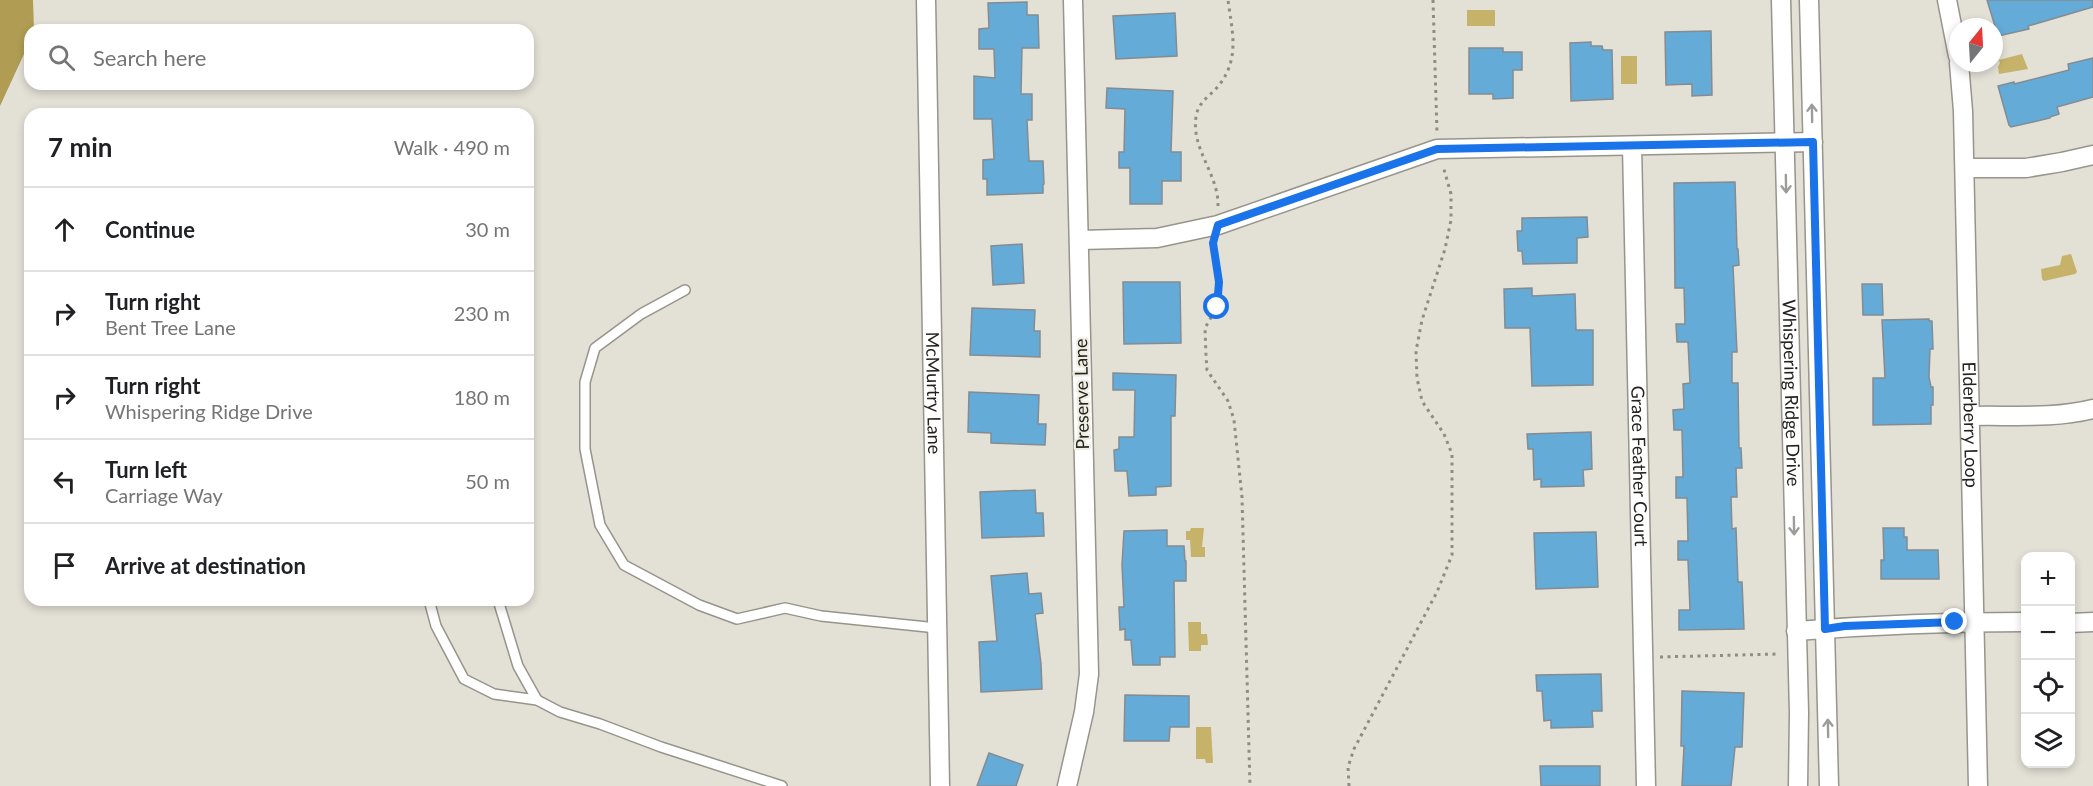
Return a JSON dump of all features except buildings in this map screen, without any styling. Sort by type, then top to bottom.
[{"type":"street","name":"McMurtry Lane","points":[[926,0],[940,786]]},
{"type":"street","name":"Preserve Lane","points":[[1067,786],[1084,712],[1089,674],[1073,0]]},
{"type":"street","name":"Whispering Ridge Drive","points":[[1781,0],[1797,654],[1798,786]]},
{"type":"street","name":"Whispering Ridge Drive","points":[[1809,0],[1829,786]]},
{"type":"street","points":[[1947,0],[1951,18]]},
{"type":"street","name":"Elderberry Loop","points":[[1960,72],[1964,111],[1978,786]]},
{"type":"street","points":[[1080,240],[1157,238],[1218,225],[1437,149],[1813,142]]},
{"type":"street","name":"Grace Feather Court","points":[[1632,146],[1646,786]]},
{"type":"street","points":[[1965,168],[2026,168],[2093,155]]},
{"type":"street","points":[[1971,416],[2040,415],[2093,409]]},
{"type":"street","points":[[1796,631],[1845,626],[2021,622]]},
{"type":"street","points":[[2075,623],[2093,622]]},
{"type":"lane","points":[[685,290],[641,314],[596,348],[585,382],[585,449],[600,525],[624,565],[699,605],[737,619],[785,608],[820,616],[937,628]]},
{"type":"lane","points":[[430,606],[435,626],[464,679],[494,694],[537,700],[560,712],[782,786]]},
{"type":"lane","points":[[500,606],[518,666],[537,700]]},
{"type":"path","points":[[1228,0],[1233,62],[1219,86],[1206,97],[1196,115],[1196,129],[1203,157],[1218,194],[1218,225],[1213,243],[1219,282],[1217,307],[1205,328],[1206,356],[1207,370],[1228,402],[1234,420],[1242,497],[1250,786]]},
{"type":"path","points":[[1349,786],[1348,767],[1354,749],[1437,592],[1452,555],[1452,454],[1443,434],[1422,401],[1417,378],[1416,351],[1422,320],[1445,249],[1451,220],[1451,194],[1437,149],[1433,0]]},
{"type":"path","points":[[1643,658],[1797,654]]},
{"type":"shaded area","points":[[0,0],[33,0],[34,24],[24,24],[24,54],[0,106]]},
{"type":"shaded area","points":[[1467,10],[1495,10],[1495,26],[1467,26]]},
{"type":"shaded area","points":[[2022,54],[2028,69],[1999,74],[1999,72],[2003,72],[2003,59]]},
{"type":"shaded area","points":[[1621,56],[1637,56],[1637,84],[1621,84]]},
{"type":"shaded area","points":[[2071,254],[2077,272],[2075,274],[2044,281],[2042,279],[2041,269],[2060,265],[2062,256]]},
{"type":"shaded area","points":[[1191,528],[1204,528],[1202,547],[1205,547],[1205,557],[1191,557],[1190,540],[1186,540],[1186,531],[1190,531]]},
{"type":"shaded area","points":[[1188,622],[1201,622],[1201,634],[1207,634],[1208,645],[1201,645],[1201,651],[1189,651]]},
{"type":"shaded area","points":[[1196,727],[1211,727],[1213,763],[1206,763],[1205,759],[1196,759]]},
{"type":"route","points":[[1217,307],[1219,282],[1213,243],[1218,225],[1437,149],[1813,142],[1825,629],[1845,626],[1955,622]]}]
